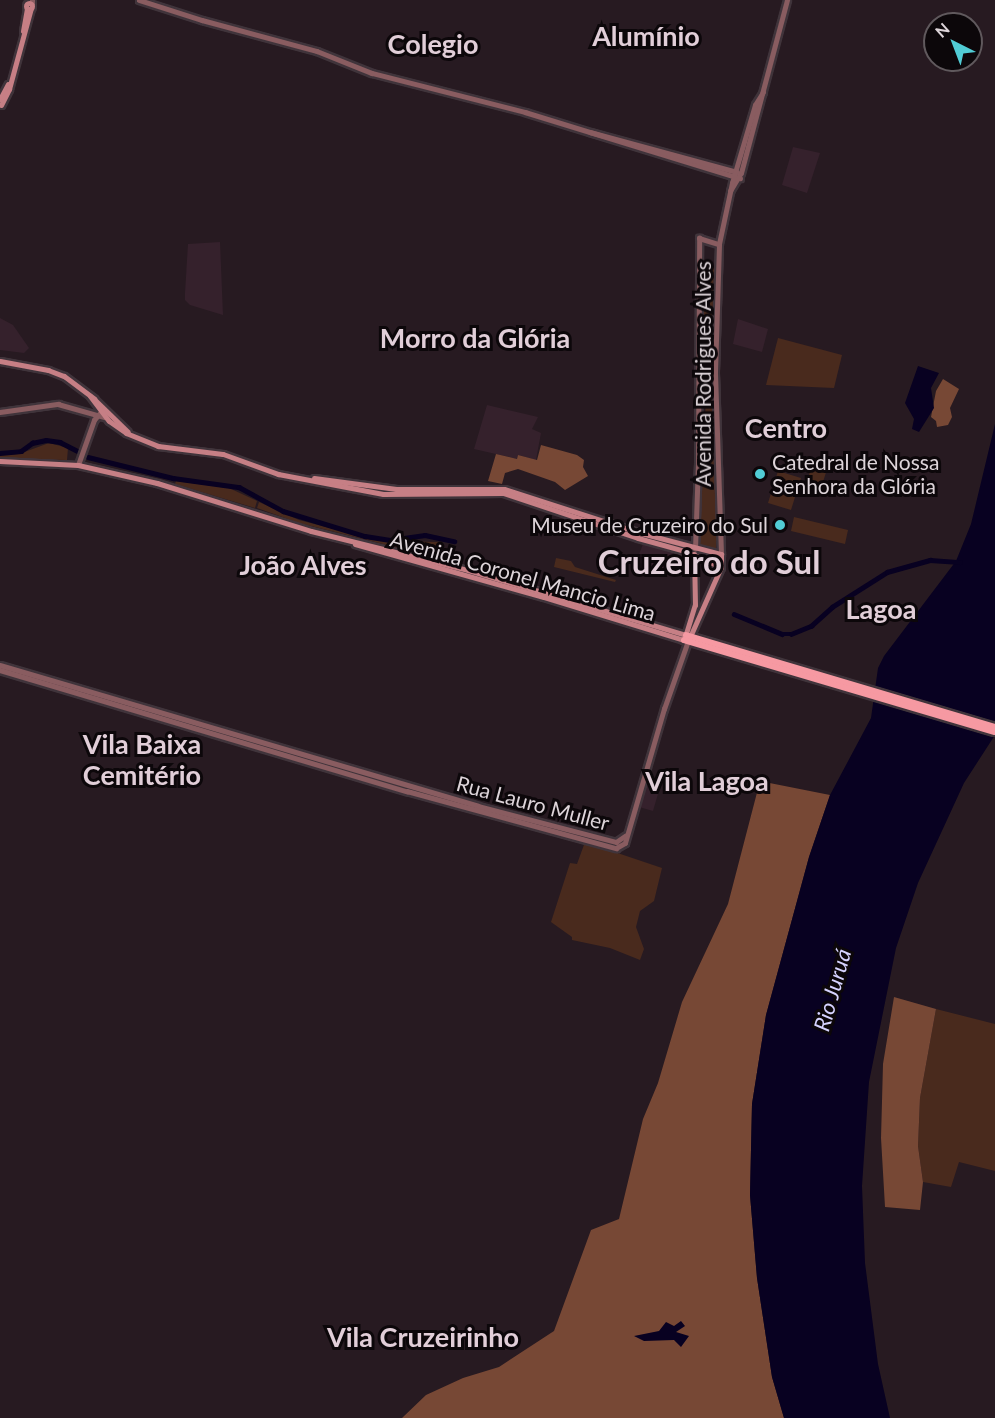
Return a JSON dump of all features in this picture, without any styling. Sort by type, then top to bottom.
[{"type":"main road","points":[[0,104],[11,80],[29,3]]},
{"type":"main road","points":[[0,361],[48,370],[63,376],[90,396],[102,414],[130,435],[158,446],[223,454],[278,474],[382,494],[423,491],[503,493],[694,552],[721,567]]},
{"type":"main road","name":"Avenida Coronel Mancio Lima","points":[[0,461],[78,465],[170,486],[354,543],[362,548],[544,597],[686,640]]},
{"type":"main road","points":[[694,552],[721,554]]},
{"type":"main road","name":"Avenida Rodrigues Alves","points":[[686,640],[695,605],[694,552]]},
{"type":"main road","name":"Avenida Rodrigues Alves","points":[[686,640],[721,567],[721,554]]},
{"type":"main road","points":[[694,597],[701,596],[705,603],[695,605]]},
{"type":"main road","points":[[686,640],[995,727]]},
{"type":"main road","points":[[767,662],[995,732]]},
{"type":"street","points":[[139,0],[202,20],[317,51],[391,79],[491,103],[737,175]]},
{"type":"street","name":"Avenida Rodrigues Alves","points":[[721,554],[715,372],[719,244],[730,191],[763,92],[787,0]]},
{"type":"street","name":"Avenida Rodrigues Alves","points":[[694,552],[698,465],[699,238],[719,244]]},
{"type":"street","points":[[0,412],[58,404],[102,414],[78,465]]},
{"type":"street","name":"Rua Lauro Muller","points":[[0,670],[290,753],[472,809],[616,848],[625,843],[686,640]]},
{"type":"street","name":"Rua Lauro Muller","points":[[0,665],[74,690]]},
{"type":"shaded area","points":[[793,147],[820,153],[807,193],[782,185]]},
{"type":"shaded area","points":[[220,242],[223,315],[190,305],[185,300],[188,244]]},
{"type":"shaded area","points":[[703,267],[714,267],[711,365],[703,363]]},
{"type":"shaded area","points":[[0,318],[13,325],[29,348],[24,353],[0,350]]},
{"type":"shaded area","points":[[738,319],[768,329],[762,352],[733,344]]},
{"type":"shaded area","points":[[778,338],[842,355],[834,388],[766,385]]},
{"type":"shaded area","points":[[705,374],[712,376],[715,465],[706,462]]},
{"type":"shaded area","points":[[943,379],[959,389],[950,408],[952,417],[948,425],[937,427],[936,421],[931,417],[936,391]]},
{"type":"shaded area","points":[[487,405],[538,417],[532,429],[541,433],[536,460],[518,455],[517,459],[474,449]]},
{"type":"shaded area","points":[[49,443],[68,448],[67,460],[0,459],[0,455],[19,454]]},
{"type":"shaded area","points":[[541,445],[577,455],[584,460],[583,467],[588,476],[565,490],[555,482],[518,469],[505,473],[502,484],[488,481],[496,454],[517,459],[518,455],[537,460]]},
{"type":"shaded area","points":[[812,465],[827,469],[820,492],[805,488]]},
{"type":"shaded area","points":[[701,471],[716,476],[716,549],[698,544]]},
{"type":"shaded area","points":[[778,471],[801,478],[791,510],[768,503]]},
{"type":"shaded area","points":[[176,481],[229,488],[257,501],[255,508],[175,484]]},
{"type":"shaded area","points":[[259,502],[299,520],[380,541],[439,542],[435,557],[299,523],[257,508]]},
{"type":"shaded area","points":[[794,517],[848,530],[845,544],[791,531]]},
{"type":"shaded area","points":[[643,544],[673,553],[667,571],[636,562]]},
{"type":"shaded area","points":[[556,558],[571,561],[575,567],[616,580],[615,582],[554,567]]},
{"type":"shaded area","points":[[760,781],[830,795],[809,857],[766,1015],[752,1104],[750,1195],[757,1278],[772,1377],[784,1418],[402,1418],[426,1395],[463,1378],[499,1367],[554,1331],[591,1230],[619,1219],[643,1119],[658,1083],[682,1002],[728,904]]},
{"type":"shaded area","points":[[646,783],[660,787],[653,811],[639,807]]},
{"type":"shaded area","points":[[585,842],[662,868],[654,901],[640,911],[636,927],[644,949],[640,960],[610,948],[572,940],[572,937],[551,922],[570,863],[577,864]]},
{"type":"shaded area","points":[[894,997],[936,1009],[920,1098],[918,1146],[923,1182],[920,1210],[885,1207],[881,1138],[883,1064]]},
{"type":"shaded area","points":[[936,1009],[995,1024],[995,1171],[959,1162],[951,1187],[923,1182],[918,1146],[920,1098]]},
{"type":"water","points":[[918,366],[939,373],[931,388],[934,408],[919,432],[912,429],[914,419],[905,403]]},
{"type":"water","name":"Rio Juruá","points":[[995,424],[995,735],[964,783],[918,883],[896,948],[869,1082],[862,1186],[865,1263],[878,1364],[890,1418],[784,1418],[772,1377],[757,1278],[750,1195],[752,1104],[766,1015],[809,857],[830,795],[871,718],[878,668],[884,656],[956,561],[971,524]]},
{"type":"water","points":[[681,1321],[685,1326],[676,1332],[689,1336],[681,1347],[674,1340],[644,1341],[634,1336],[659,1331],[666,1322],[674,1326]]},
{"type":"waterway","points":[[0,453],[21,451],[32,443],[46,440],[60,442],[80,452]]},
{"type":"waterway","points":[[88,457],[173,478],[239,487],[283,511],[365,536],[390,540],[425,535],[454,541]]},
{"type":"waterway","points":[[734,614],[782,634],[791,634],[811,626],[832,607],[887,572],[930,560],[960,562]]},
{"type":"place","name":"Catedral de Nossa Senhora da Glória","points":[[760,474]]},
{"type":"place","name":"Museu de Cruzeiro do Sul","points":[[780,525]]},
{"type":"district","name":"Alumínio","points":[[646,36]]},
{"type":"district","name":"Colegio","points":[[433,44]]},
{"type":"district","name":"Morro da Glória","points":[[475,338]]},
{"type":"district","name":"Centro","points":[[786,428]]},
{"type":"district","name":"Cruzeiro do Sul","points":[[709,562]]},
{"type":"district","name":"João Alves","points":[[303,565]]},
{"type":"district","name":"Lagoa","points":[[881,609]]},
{"type":"district","name":"Vila Baixa Cemitério","points":[[142,758]]},
{"type":"district","name":"Vila Lagoa","points":[[707,781]]},
{"type":"district","name":"Vila Cruzeirinho","points":[[423,1337]]}]
